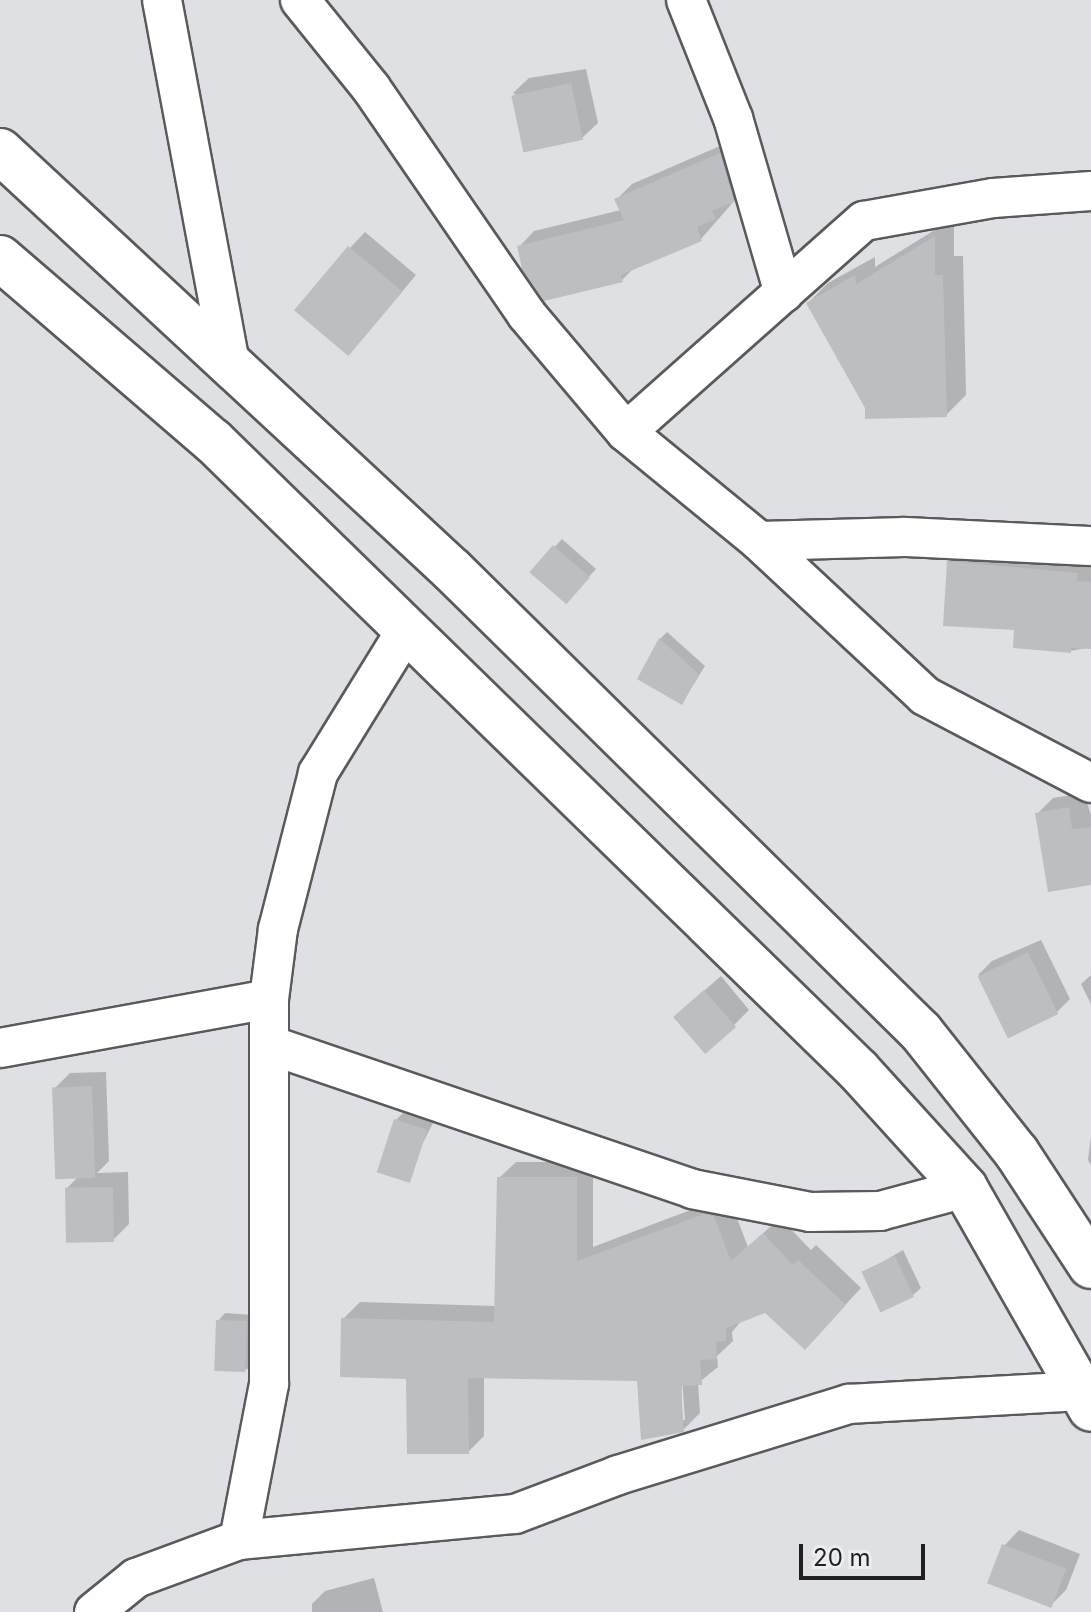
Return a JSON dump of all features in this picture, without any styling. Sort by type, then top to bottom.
[{"type":"street","points":[[162,0],[230,365]]},
{"type":"street","points":[[300,0],[371,88],[527,315],[626,432],[759,541],[925,696],[1091,783]]},
{"type":"street","points":[[686,0],[733,118],[784,293]]},
{"type":"street","points":[[0,151],[452,570],[921,1032],[1017,1153],[1091,1266]]},
{"type":"street","points":[[626,432],[864,221],[993,198],[1091,191]]},
{"type":"street","points":[[0,258],[213,441],[405,632],[859,1071],[965,1188],[1086,1400],[849,1404],[647,1466],[515,1514],[239,1540],[136,1578],[94,1612]]},
{"type":"street","points":[[759,541],[905,537],[1091,546]]},
{"type":"street","points":[[239,1540],[269,1384],[273,1046],[269,999],[278,929],[318,773],[405,632]]},
{"type":"street","points":[[0,1048],[269,999]]},
{"type":"street","points":[[273,1046],[692,1189],[824,1212],[880,1211],[965,1188]]},
{"type":"building","points":[[571,83],[583,140],[523,152],[511,96]]},
{"type":"building","points":[[720,153],[734,202],[712,211],[716,219],[697,227],[702,241],[621,275],[623,282],[544,301],[522,269],[517,246],[624,220],[614,199]]},
{"type":"building","points":[[935,236],[935,275],[943,275],[947,417],[865,419],[865,408],[806,303],[855,275],[856,284]]},
{"type":"building","points":[[348,246],[402,292],[348,356],[294,310]]},
{"type":"building","points":[[553,545],[590,577],[566,604],[529,572]]},
{"type":"building","points":[[947,561],[1078,573],[1077,581],[1091,582],[1091,649],[1071,648],[1071,653],[1013,648],[1014,630],[943,626]]},
{"type":"building","points":[[659,638],[699,674],[682,705],[637,679]]},
{"type":"building","points":[[1069,807],[1072,829],[1091,827],[1091,885],[1048,892],[1035,813]]},
{"type":"building","points":[[1028,952],[1058,1014],[1008,1039],[978,977]]},
{"type":"building","points":[[704,990],[736,1027],[705,1054],[673,1017]]},
{"type":"building","points":[[92,1086],[95,1178],[55,1179],[52,1087]]},
{"type":"building","points":[[394,1119],[427,1130],[410,1183],[377,1172]]},
{"type":"building","points":[[497,1177],[577,1177],[577,1261],[704,1214],[714,1216],[731,1261],[763,1233],[793,1265],[798,1260],[846,1305],[805,1350],[765,1313],[726,1328],[726,1341],[716,1341],[717,1359],[700,1360],[702,1385],[681,1386],[684,1432],[641,1440],[637,1381],[468,1378],[469,1454],[407,1454],[406,1379],[340,1377],[341,1318],[494,1322]]},
{"type":"building","points":[[113,1187],[114,1242],[66,1243],[65,1188]]},
{"type":"building","points":[[895,1256],[914,1297],[880,1312],[861,1272]]},
{"type":"building","points":[[216,1320],[247,1321],[245,1372],[214,1371]]},
{"type":"building","points":[[1002,1544],[1066,1569],[1051,1608],[987,1583]]}]
